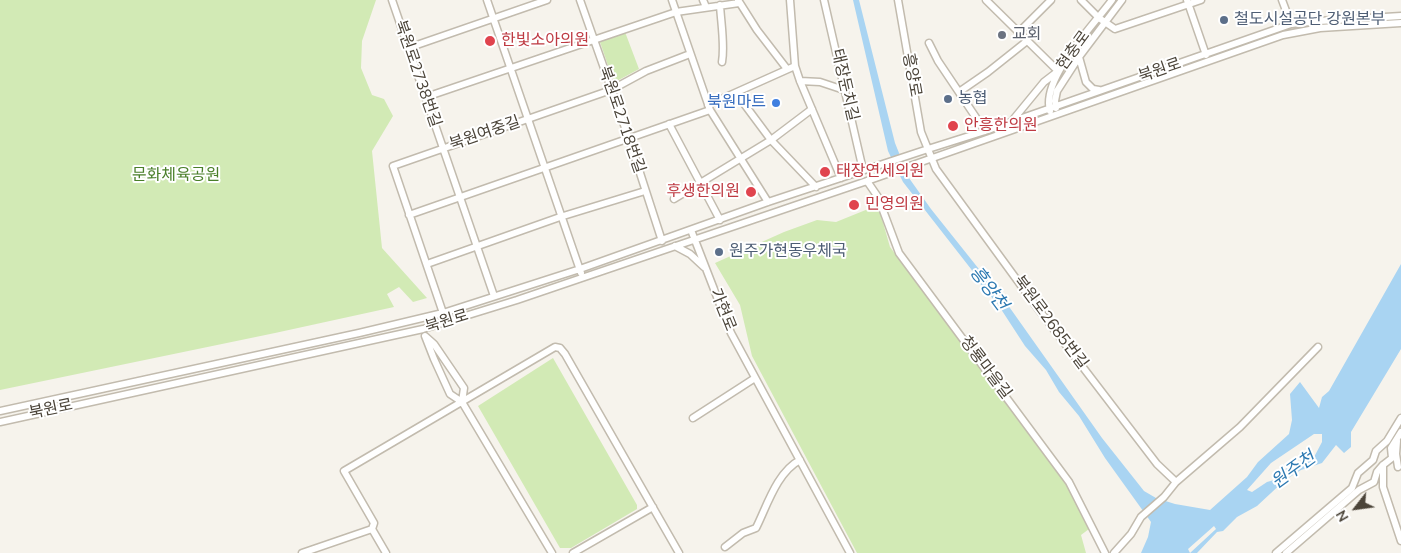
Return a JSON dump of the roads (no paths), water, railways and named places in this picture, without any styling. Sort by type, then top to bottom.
[{"type":"street","name":"북원로2738번길","points":[[392,0],[494,296]]},
{"type":"street","name":"북원여중길","points":[[486,0],[582,278]]},
{"type":"street","points":[[408,48],[547,0]]},
{"type":"street","name":"북원로2718번길","points":[[580,0],[629,139],[662,241]]},
{"type":"street","points":[[672,0],[709,108],[768,202]]},
{"type":"street","points":[[703,0],[706,7]]},
{"type":"street","points":[[790,0],[795,66],[841,178]]},
{"type":"street","name":"태장둔치길","points":[[824,0],[863,170]]},
{"type":"street","name":"흥양로","points":[[899,0],[921,132],[929,159]]},
{"type":"street","points":[[986,0],[1058,71],[1044,82],[1012,122]]},
{"type":"street","points":[[1019,32],[1043,3],[1051,0]]},
{"type":"street","points":[[1080,0],[1105,23],[1114,28],[1187,2],[1201,0]]},
{"type":"street","name":"현충로","points":[[1052,107],[1049,94],[1058,71],[1112,0]]},
{"type":"street","name":"현충로","points":[[1052,107],[1057,90],[1122,0]]},
{"type":"street","points":[[1282,0],[1291,24]]},
{"type":"street","points":[[426,98],[676,12],[738,1],[787,69]]},
{"type":"street","points":[[1187,2],[1206,55]]},
{"type":"street","points":[[720,5],[724,52],[722,62]]},
{"type":"street","name":"북원로","points":[[0,411],[443,312],[580,269],[875,166],[985,132],[1291,24],[1401,16]]},
{"type":"street","name":"북원로","points":[[0,422],[423,329],[582,278],[867,182],[1288,34],[1320,28],[1401,23]]},
{"type":"street","points":[[959,92],[988,72],[1027,40]]},
{"type":"street","points":[[929,43],[938,61],[985,132]]},
{"type":"street","name":"북원여중길","points":[[442,149],[611,90],[646,71],[690,54]]},
{"type":"street","points":[[1079,57],[1083,76],[1089,86],[1093,90],[1102,90]]},
{"type":"street","points":[[409,215],[669,124],[709,108],[736,93],[795,66]]},
{"type":"street","points":[[800,81],[820,82],[844,90]]},
{"type":"street","points":[[736,93],[771,140],[816,187]]},
{"type":"street","points":[[1052,107],[1055,116]]},
{"type":"street","points":[[674,199],[771,140],[812,109]]},
{"type":"street","points":[[669,124],[720,220]]},
{"type":"street","name":"북원로2738번길","points":[[393,166],[442,149]]},
{"type":"street","name":"북원로2685번길","points":[[929,159],[1036,306],[1157,464],[1176,482]]},
{"type":"street","name":"북원로","points":[[393,166],[443,312]]},
{"type":"street","name":"청룡마을길","points":[[867,182],[878,197],[900,253],[1069,482],[1105,553]]},
{"type":"street","points":[[427,264],[560,217],[645,191]]},
{"type":"street","name":"가현로","points":[[691,230],[731,333],[850,553]]},
{"type":"street","points":[[675,246],[690,254],[707,271]]},
{"type":"street","points":[[418,318],[450,394],[462,402],[552,553]]},
{"type":"street","points":[[426,336],[434,344],[464,388],[462,402]]},
{"type":"street","points":[[386,553],[372,528],[374,523],[344,471],[556,347],[560,348],[679,553]]},
{"type":"street","points":[[1114,553],[1131,534],[1141,517],[1164,497],[1176,482],[1240,427],[1318,347]]},
{"type":"street","points":[[693,418],[755,378]]},
{"type":"street","points":[[1276,553],[1352,488],[1359,472],[1373,460],[1376,451],[1383,446],[1401,418]]},
{"type":"street","points":[[1399,435],[1396,454],[1398,467],[1391,448],[1399,435]]},
{"type":"street","points":[[1383,446],[1391,448]]},
{"type":"street","points":[[1374,482],[1377,472],[1383,465],[1391,461],[1393,456]]},
{"type":"street","points":[[725,547],[743,533],[756,528],[783,475],[792,464],[800,460]]},
{"type":"street","points":[[1383,465],[1383,487],[1401,541]]},
{"type":"street","points":[[1357,479],[1363,487]]},
{"type":"street","points":[[1286,553],[1363,487],[1374,482],[1381,484],[1383,487]]},
{"type":"street","points":[[573,553],[653,507]]},
{"type":"street","points":[[302,553],[372,528]]},
{"type":"water","points":[[853,0],[859,0],[895,143],[909,178],[931,209],[1010,308],[1102,438],[1144,491],[1156,498],[1175,504],[1210,510],[1247,477],[1258,462],[1289,434],[1292,420],[1290,394],[1300,382],[1319,408],[1322,397],[1329,391],[1401,264],[1401,349],[1351,432],[1351,447],[1344,453],[1336,445],[1322,463],[1301,470],[1285,480],[1257,506],[1237,517],[1223,531],[1217,532],[1197,553],[1190,553],[1141,553],[1148,537],[1151,522],[1105,458],[1079,416],[1059,392],[1046,370],[1025,346],[997,303],[983,288],[971,269],[903,182],[888,151]],"holes":[[[1314,434],[1322,434],[1322,442],[1313,459],[1288,467],[1274,480],[1267,482],[1252,492],[1247,490],[1271,463]],[[1214,526],[1216,529],[1190,553],[1188,549]]]},
{"type":"place","name":"철도시설공단 강원본부","points":[[1224,20]]},
{"type":"place","name":"교회","points":[[1002,35]]},
{"type":"place","name":"한빛소아의원","points":[[490,41]]},
{"type":"place","name":"농협","points":[[948,99]]},
{"type":"place","name":"북원마트","points":[[776,103]]},
{"type":"place","name":"안흥한의원","points":[[953,126]]},
{"type":"place","name":"태장연세의원","points":[[825,172]]},
{"type":"place","name":"후생한의원","points":[[751,192]]},
{"type":"place","name":"민영의원","points":[[854,205]]},
{"type":"place","name":"원주가현동우체국","points":[[719,252]]},
{"type":"park label","name":"문화체육공원","points":[[176,176]]},
{"type":"water label","name":"흥양천","points":[[988,289]]},
{"type":"water label","name":"원주천","points":[[1294,471]]}]
